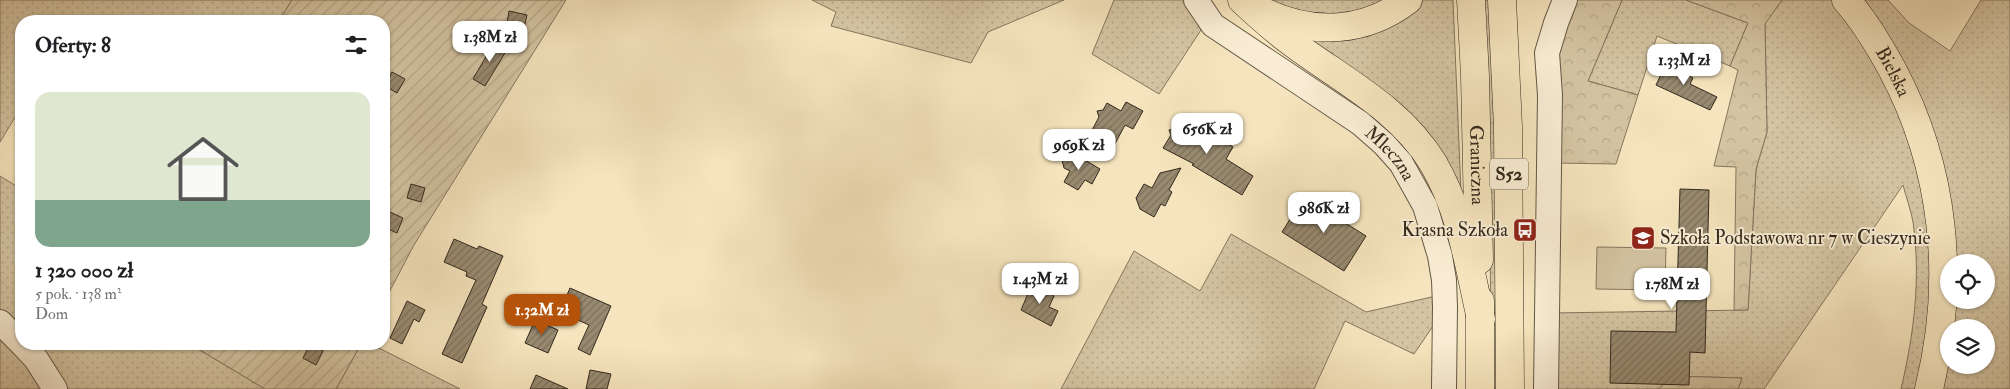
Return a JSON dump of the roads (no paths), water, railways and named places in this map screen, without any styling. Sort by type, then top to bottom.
[{"type":"main road","points":[[1243,0],[1262,11],[1298,25],[1337,28],[1370,21],[1408,0]]},
{"type":"main road","points":[[1243,0],[1291,42],[1385,108],[1418,142],[1432,163],[1458,218],[1481,319]]},
{"type":"main road","name":"Graniczna","points":[[1471,0],[1475,76],[1481,319],[1480,389]]},
{"type":"main road","name":"Graniczna","points":[[1502,0],[1508,136],[1510,389]]},
{"type":"main road","name":"Bielska","points":[[1846,0],[1879,44],[1903,90],[1927,152],[1943,236],[1944,284],[1940,336],[1929,389]]},
{"type":"street","name":"Mleczna","points":[[1196,0],[1213,25],[1360,123],[1384,144],[1401,163],[1425,206],[1440,256],[1444,280],[1445,307],[1444,389]]},
{"type":"street","points":[[1546,389],[1550,95],[1547,53],[1565,0]]},
{"type":"street","points":[[0,322],[15,336]]},
{"type":"street","points":[[28,350],[55,389]]},
{"type":"place","name":"Krasna Szkoła","points":[[1525,230]]},
{"type":"place","name":"Szkoła Podstawowa nr 7 w Cieszynie","points":[[1643,238]]}]
